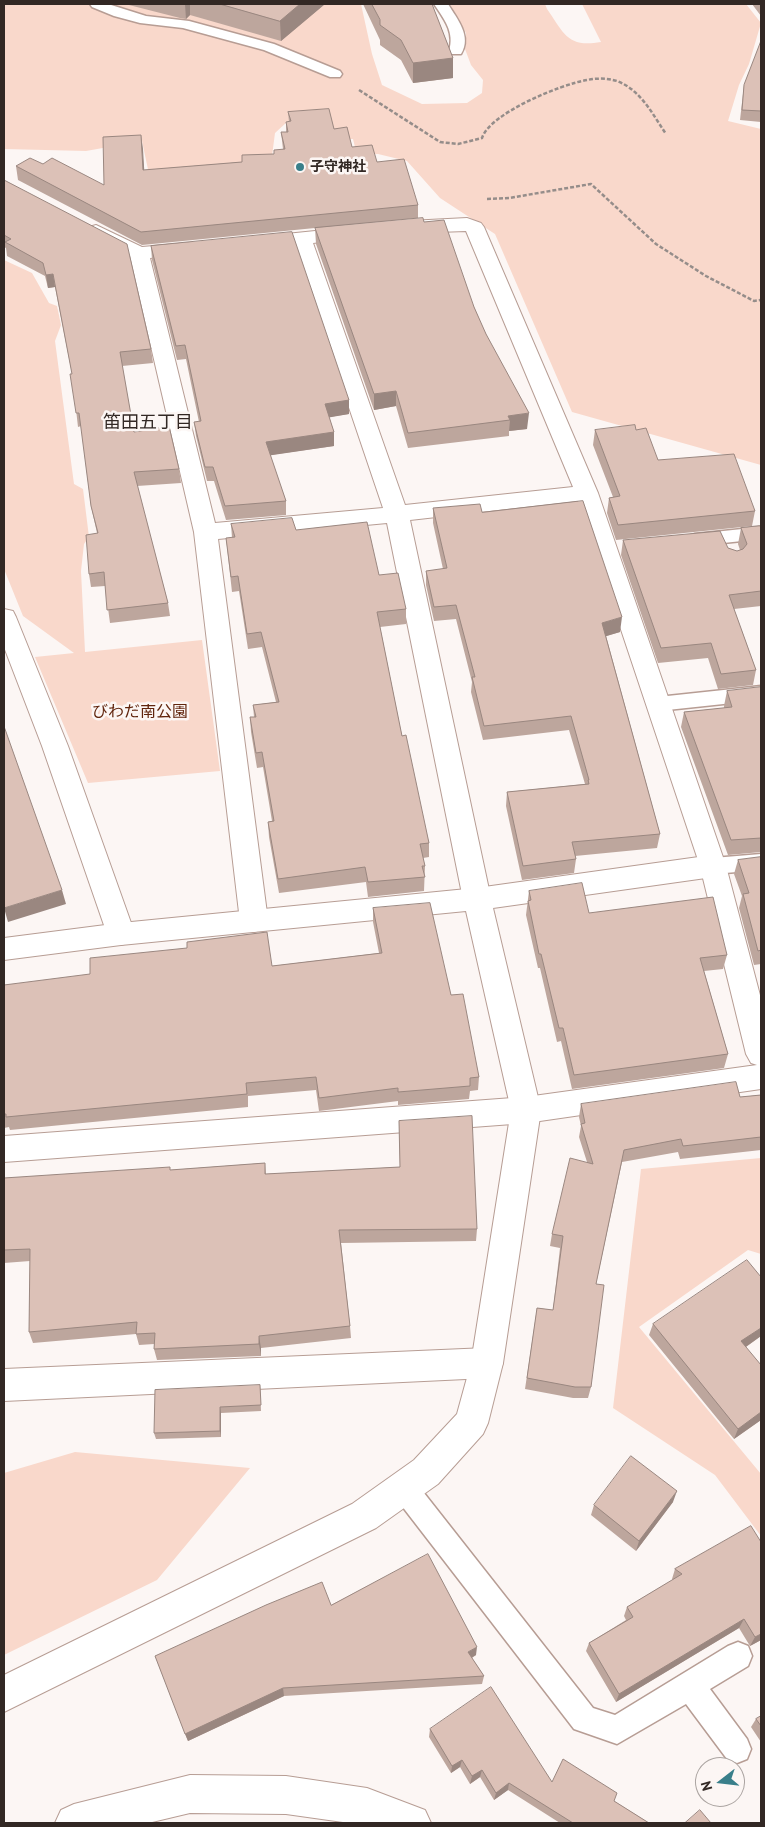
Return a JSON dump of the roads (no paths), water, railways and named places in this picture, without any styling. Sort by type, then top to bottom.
[{"type":"street","points":[[235,245],[384,230],[429,218],[467,224],[474,227],[586,493],[615,548],[658,704],[713,866],[761,1054]]},
{"type":"street","points":[[80,222],[138,253],[206,247]]},
{"type":"street","points":[[4,1694],[364,1516],[426,1472],[470,1423],[487,1363],[526,1110],[477,899],[397,514],[302,239]]},
{"type":"street","points":[[138,253],[206,532],[254,921]]},
{"type":"street","points":[[206,532],[397,514],[586,493]]},
{"type":"street","points":[[4,618],[56,746],[121,934]]},
{"type":"street","points":[[4,949],[121,934],[477,899],[713,866]]},
{"type":"street","points":[[4,1149],[526,1110],[761,1078]]},
{"type":"street","points":[[4,1385],[487,1363]]},
{"type":"street","points":[[74,1823],[190,1794],[286,1795],[367,1807],[412,1823]]},
{"type":"lane","points":[[97,4],[119,13],[145,20],[184,24],[269,47],[336,74]]},
{"type":"lane","points":[[441,4],[459,33],[460,42],[456,51]]},
{"type":"lane","points":[[675,542],[727,544],[761,533]]},
{"type":"lane","points":[[658,704],[761,693]]},
{"type":"lane","points":[[713,866],[761,862]]},
{"type":"lane","points":[[404,1488],[584,1719],[617,1730],[738,1656]]},
{"type":"lane","points":[[690,1685],[737,1749]]},
{"type":"place","name":"子守神社","points":[[300,167]]},
{"type":"district","name":"笛田五丁目","points":[[148,423]]},
{"type":"park label","name":"びわだ南公園","points":[[140,712]]}]
